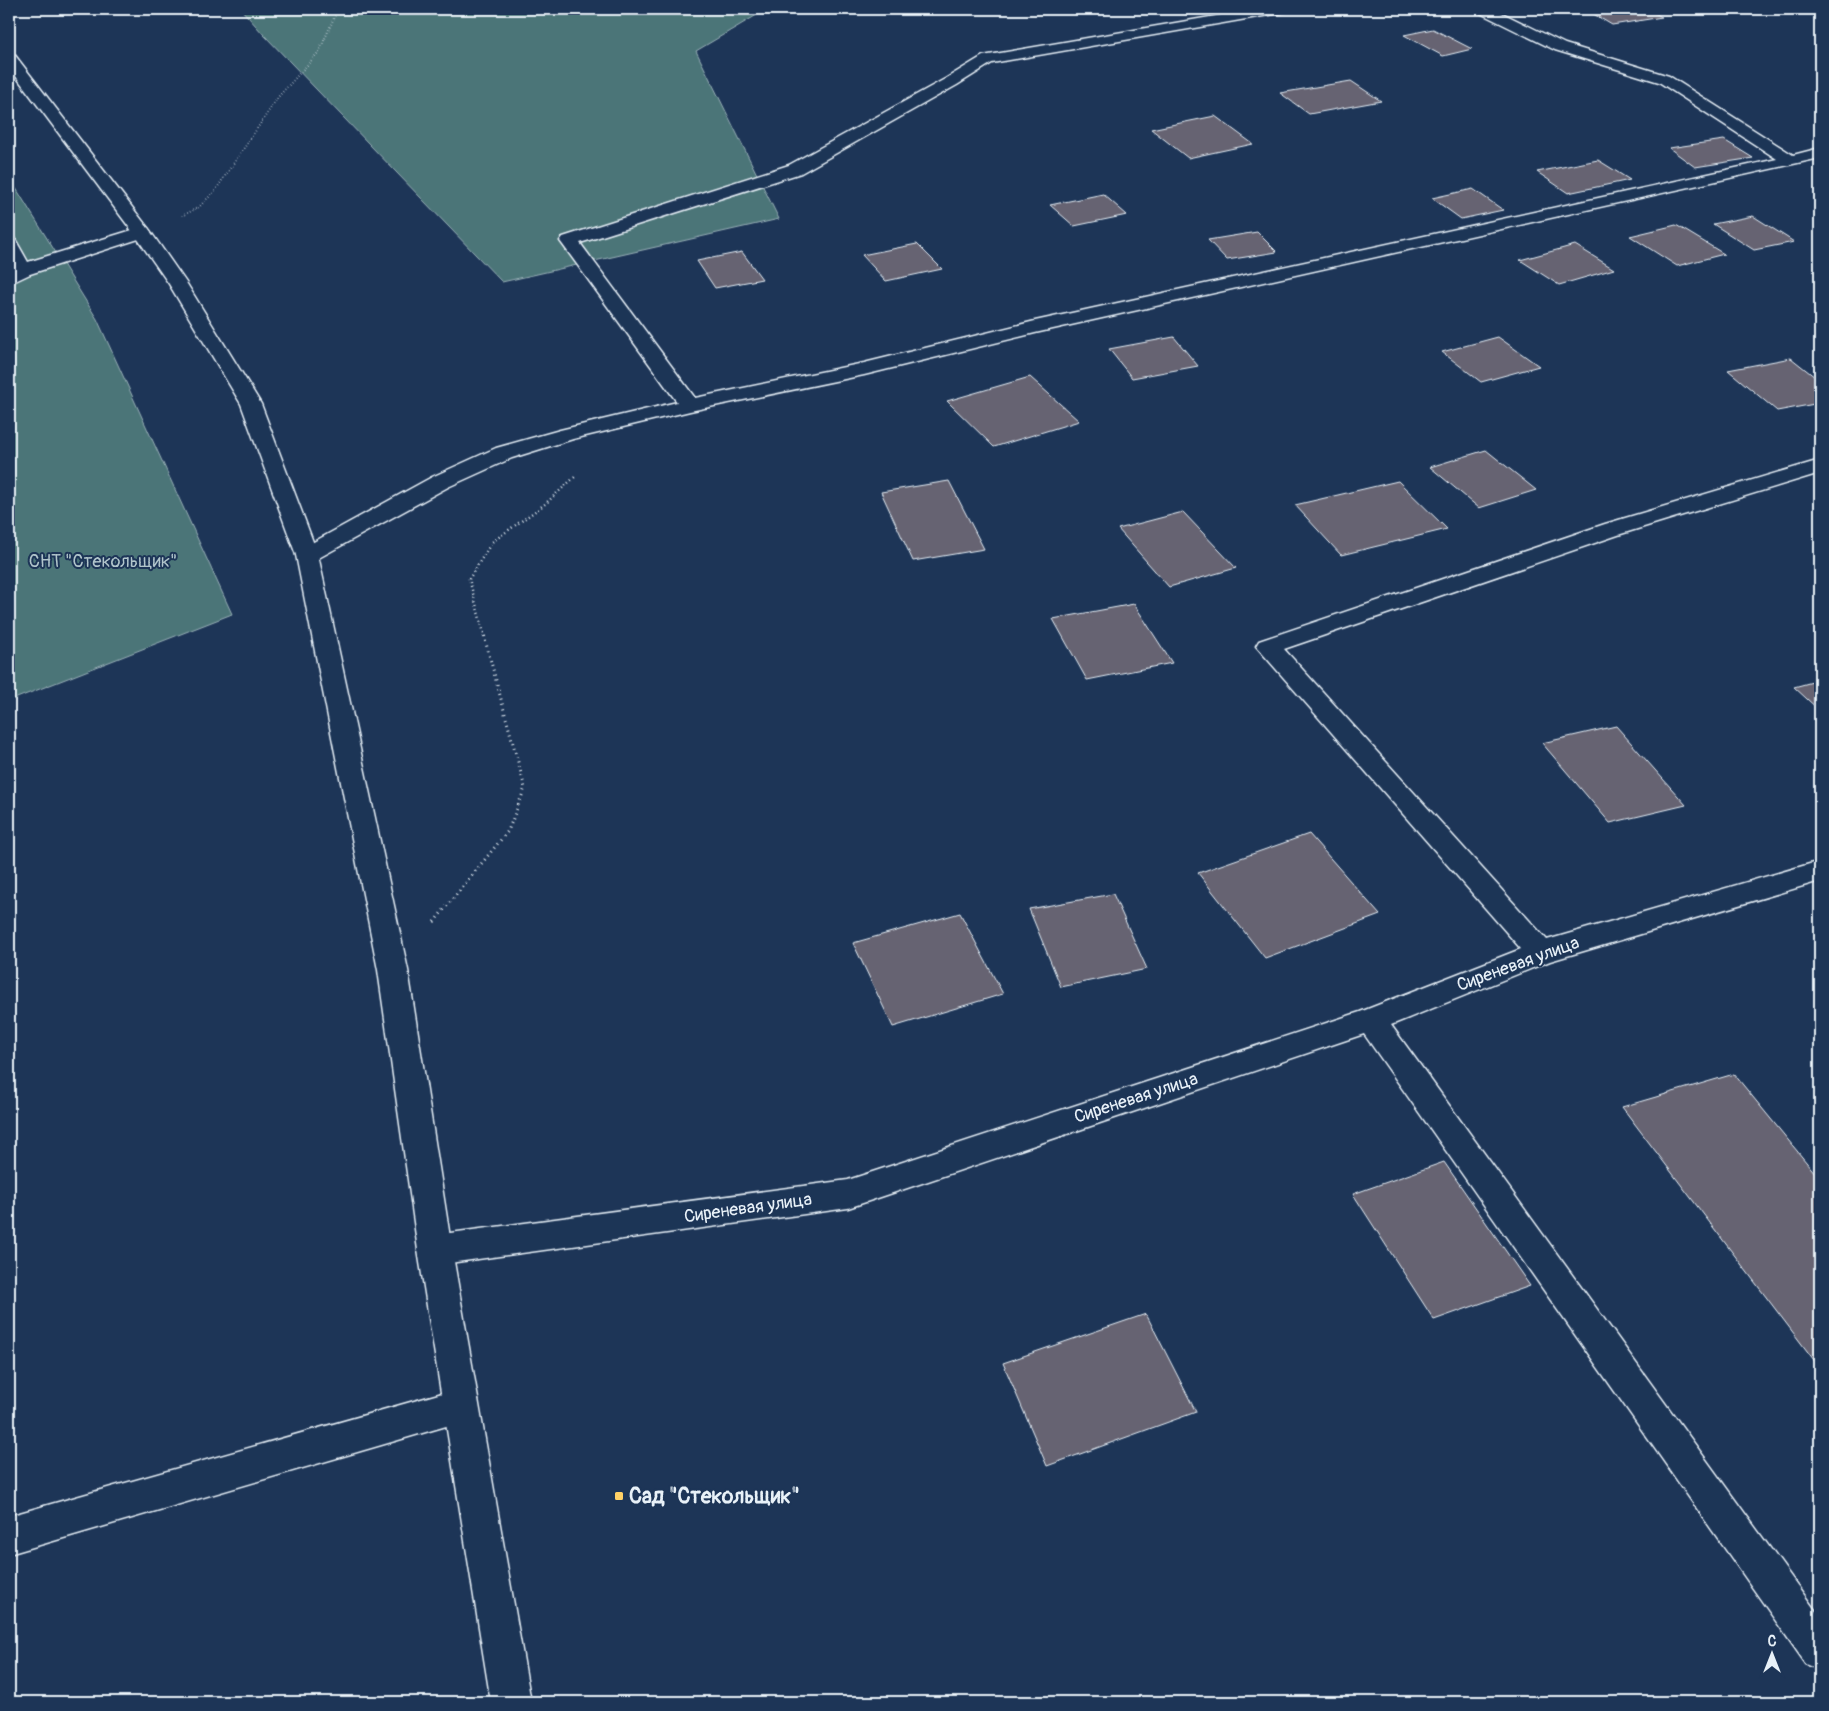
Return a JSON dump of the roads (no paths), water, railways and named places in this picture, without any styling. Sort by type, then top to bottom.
[{"type":"street","points":[[690,406],[570,241],[795,170],[988,59],[1281,9]]},
{"type":"street","points":[[1483,9],[1560,47],[1664,79],[1791,161]]},
{"type":"street","points":[[9,58],[142,232],[178,284],[251,404],[307,555],[393,970],[434,1250],[511,1702]]},
{"type":"street","points":[[307,555],[440,482],[504,453],[567,434],[864,369],[1035,327],[1791,161],[1820,153]]},
{"type":"street","points":[[9,243],[16,274],[142,232]]},
{"type":"street","points":[[1541,953],[1268,646],[1613,528],[1820,466]]},
{"type":"street","name":"Сиреневая улица","points":[[434,1250],[848,1194],[1371,1020],[1541,953],[1820,871]]},
{"type":"street","points":[[1371,1020],[1820,1650]]},
{"type":"street","points":[[9,1535],[460,1404]]},
{"type":"place","name":"Сад \"Стекольщик\"","points":[[619,1496]]},
{"type":"park label","name":"СНТ \"Стекольщик\"","points":[[103,561]]}]
